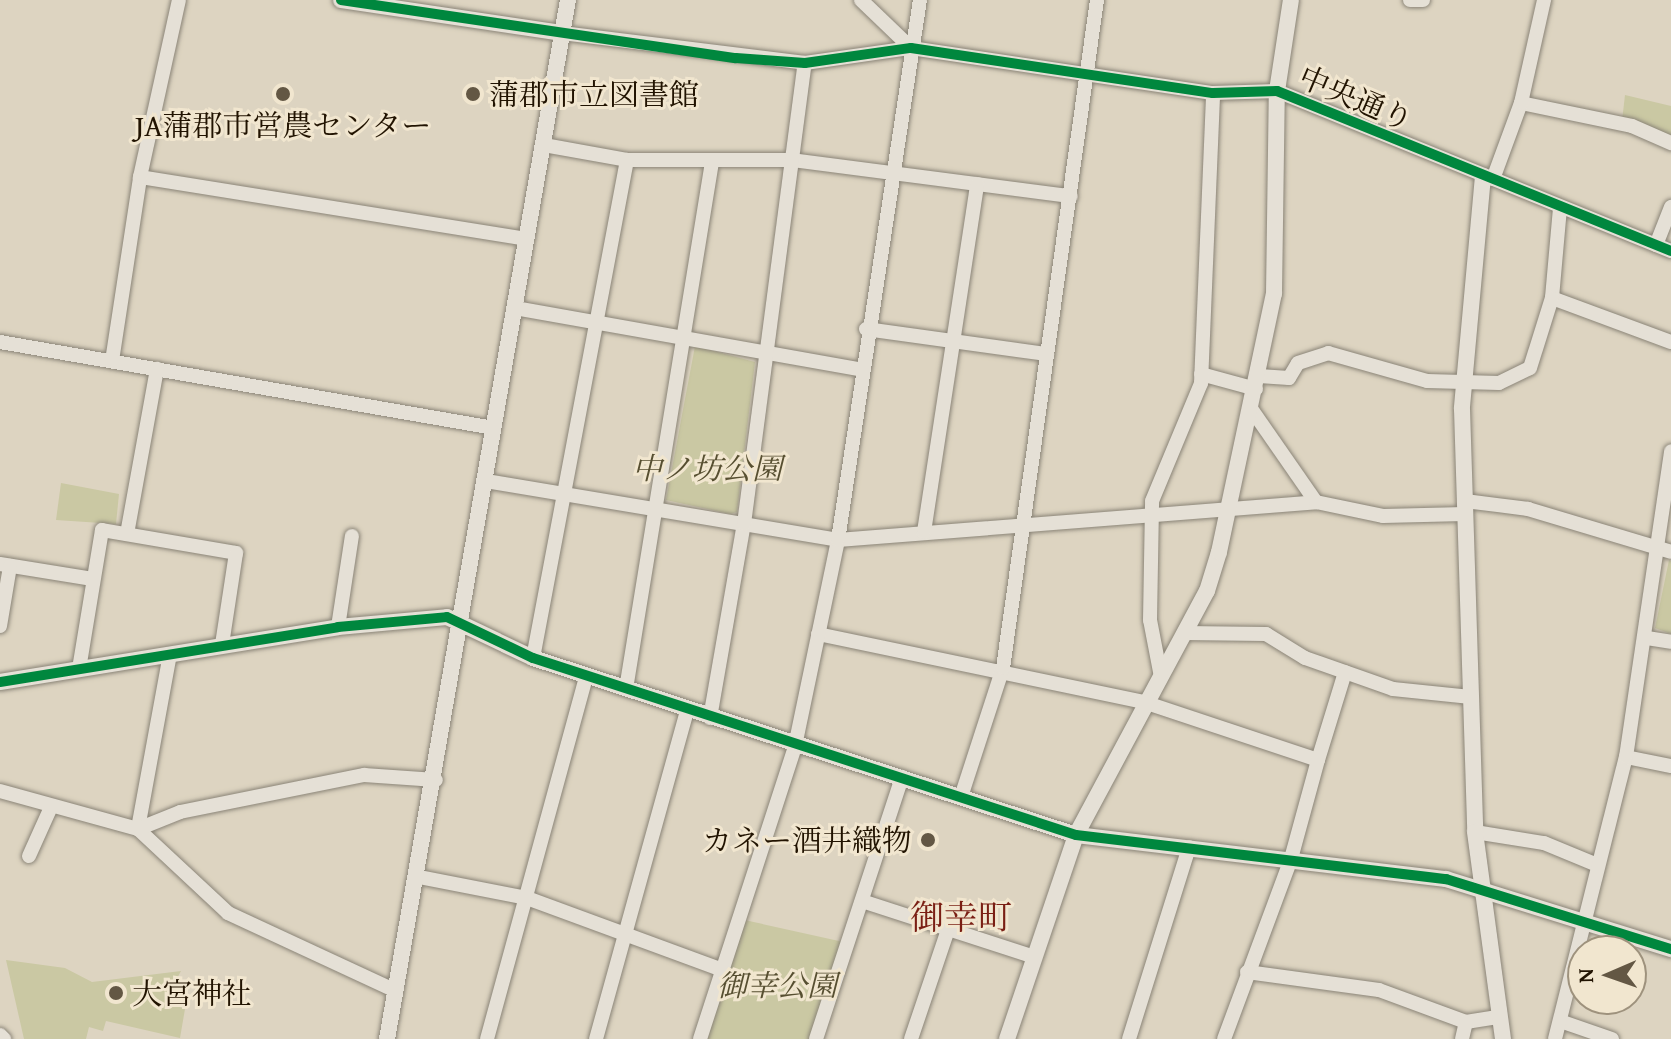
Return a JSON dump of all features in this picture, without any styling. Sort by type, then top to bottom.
[{"type":"street","points":[[112,361],[140,177],[179,0]]},
{"type":"street","points":[[348,0],[562,33]]},
{"type":"street","points":[[387,1039],[436,780],[568,0]]},
{"type":"street","points":[[861,0],[911,48]]},
{"type":"street","points":[[700,1039],[795,746],[838,540],[866,329],[920,0]]},
{"type":"street","points":[[961,797],[1003,668],[1097,0]]},
{"type":"street","points":[[1007,1039],[1031,956],[1076,835],[1207,591],[1229,512],[1252,410],[1276,264],[1277,91],[1291,0]]},
{"type":"street","points":[[1410,0],[1423,0]]},
{"type":"street","points":[[1503,1039],[1480,887],[1475,832],[1463,383],[1488,178],[1521,103],[1544,0]]},
{"type":"street","name":"中央通り","points":[[562,33],[805,63],[911,48],[1213,93],[1277,91],[1671,251]]},
{"type":"street","points":[[710,718],[744,524],[805,63]]},
{"type":"street","points":[[1161,677],[1150,620],[1152,518],[1201,374],[1213,93]]},
{"type":"street","points":[[1521,103],[1632,126],[1671,143]]},
{"type":"street","points":[[544,145],[627,160],[792,160],[1071,196]]},
{"type":"street","points":[[533,658],[561,495],[627,160]]},
{"type":"street","points":[[626,689],[653,508],[712,162]]},
{"type":"street","points":[[140,177],[527,239]]},
{"type":"street","points":[[924,532],[977,184]]},
{"type":"street","points":[[1656,245],[1671,207]]},
{"type":"street","points":[[1201,374],[1257,382],[1289,378],[1298,363],[1328,353],[1463,383],[1499,383],[1530,368],[1552,298],[1560,208]]},
{"type":"street","points":[[1552,298],[1671,342]]},
{"type":"street","points":[[515,308],[862,370]]},
{"type":"street","points":[[866,329],[1047,354]]},
{"type":"street","points":[[0,342],[494,428]]},
{"type":"street","points":[[127,534],[157,369]]},
{"type":"street","points":[[1252,410],[1316,502]]},
{"type":"street","points":[[1555,1039],[1582,918],[1626,757],[1647,638],[1656,548],[1671,451]]},
{"type":"street","points":[[486,481],[838,540],[1229,512],[1316,502],[1383,516],[1465,508],[1528,509],[1671,552]]},
{"type":"street","points":[[79,669],[102,530],[236,553],[222,645]]},
{"type":"street","points":[[338,627],[352,536]]},
{"type":"street","points":[[0,626],[5,565],[93,579]]},
{"type":"street","points":[[0,682],[338,627],[418,616],[447,617],[533,658],[687,711],[902,777],[1076,835],[1291,859],[1480,887],[1671,949]]},
{"type":"street","points":[[1184,633],[1266,634],[1345,672],[1393,689],[1471,697]]},
{"type":"street","points":[[818,634],[1003,668],[1147,703],[1318,760]]},
{"type":"street","points":[[1647,638],[1671,642]]},
{"type":"street","points":[[138,829],[170,654]]},
{"type":"street","points":[[1224,1039],[1291,859],[1345,672]]},
{"type":"street","points":[[487,1039],[586,676]]},
{"type":"street","points":[[596,1039],[687,711]]},
{"type":"street","points":[[1626,757],[1671,766]]},
{"type":"street","points":[[138,829],[180,812],[350,777],[436,780]]},
{"type":"street","points":[[816,1039],[902,777]]},
{"type":"street","points":[[0,791],[138,829],[228,913],[396,991]]},
{"type":"street","points":[[29,856],[51,807]]},
{"type":"street","points":[[1475,832],[1544,843],[1597,865]]},
{"type":"street","points":[[1129,1039],[1189,847]]},
{"type":"street","points":[[419,877],[527,898],[628,929],[723,970]]},
{"type":"street","points":[[862,901],[1031,956]]},
{"type":"street","points":[[911,1039],[948,930]]},
{"type":"street","points":[[1247,972],[1379,990],[1466,1022],[1498,1017]]},
{"type":"street","points":[[1560,1021],[1612,1039]]},
{"type":"street","points":[[1462,1039],[1466,1022]]},
{"type":"street","points":[[0,1035],[4,1039]]},
{"type":"green space","points":[[1625,95],[1671,106],[1671,145],[1622,121]]},
{"type":"green space","name":"中ノ坊公園","points":[[695,346],[755,362],[737,512],[730,514],[666,500]]},
{"type":"green space","points":[[61,483],[119,494],[116,524],[56,520]]},
{"type":"green space","points":[[1671,561],[1671,634],[1655,628]]},
{"type":"green space","name":"御幸公園","points":[[740,919],[848,943],[816,1039],[700,1039]]},
{"type":"green space","name":"大宮神社","points":[[6,960],[65,968],[92,982],[181,971],[165,1001],[185,1009],[180,1038],[106,1021],[103,1031],[89,1027],[86,1039],[24,1039]]},
{"type":"cycle path","points":[[341,0],[736,58],[805,63],[911,48],[1213,93],[1277,91],[1671,251]]},
{"type":"cycle path","points":[[0,682],[338,627],[447,617],[533,658],[1076,835],[1446,879],[1671,949]]},
{"type":"place","name":"JA蒲郡市営農センター","points":[[283,94]]},
{"type":"place","name":"蒲郡市立図書館","points":[[473,94]]},
{"type":"place","name":"カネー酒井織物","points":[[928,840]]},
{"type":"place","name":"大宮神社","points":[[116,993]]},
{"type":"district","name":"御幸町","points":[[961,917]]}]
